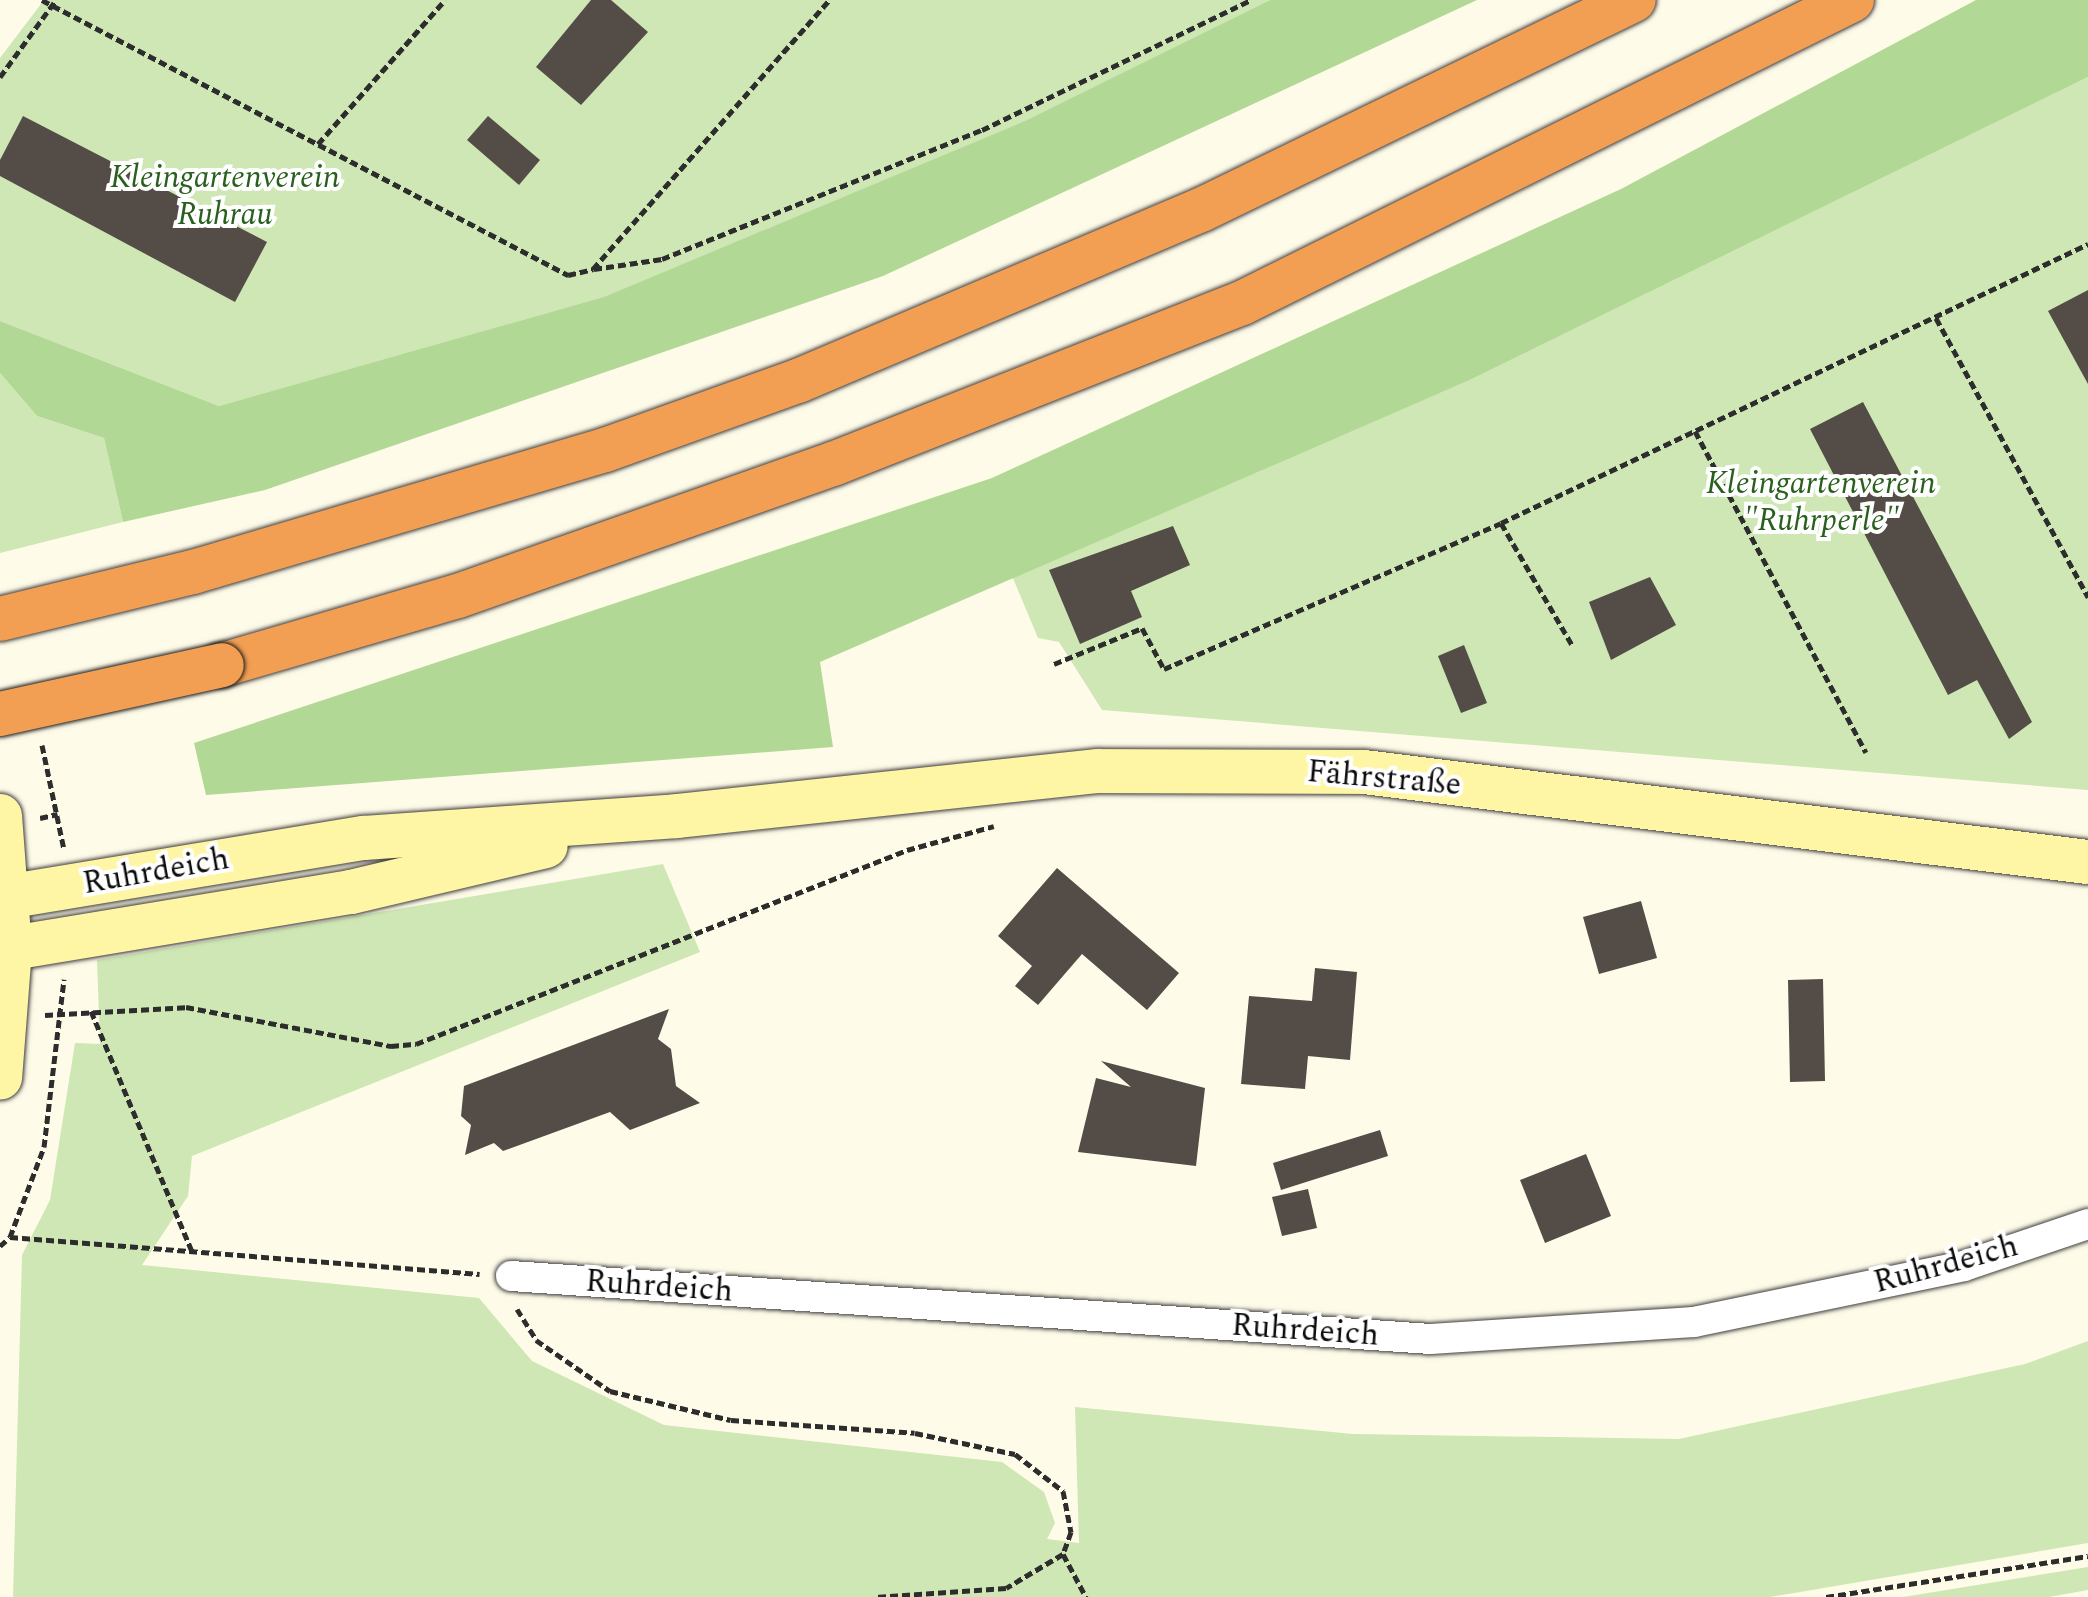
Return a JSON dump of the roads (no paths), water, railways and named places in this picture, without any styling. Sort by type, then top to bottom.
[{"type":"highway","points":[[0,619],[193,572],[605,450],[798,381],[1174,223],[1634,0]]},
{"type":"highway","points":[[0,714],[222,665],[458,596],[833,464],[1242,303],[1852,0]]},
{"type":"main road","name":"Fährstraße","points":[[677,816],[1098,771],[1364,772],[2088,862]]},
{"type":"main road","points":[[0,816],[5,949],[0,1078]]},
{"type":"main road","name":"Ruhrdeich","points":[[4,898],[364,838],[677,816]]},
{"type":"main road","name":"Ruhrdeich","points":[[5,949],[351,892],[677,816]]},
{"type":"street","name":"Ruhrdeich","points":[[511,1276],[1430,1339],[1694,1322],[1964,1266],[2088,1224]]},
{"type":"park label","name":"Kleingartenverein Ruhrau","points":[[225,198]]},
{"type":"park label","name":"Kleingartenverein \"Ruhrperle\"","points":[[1821,504]]}]
